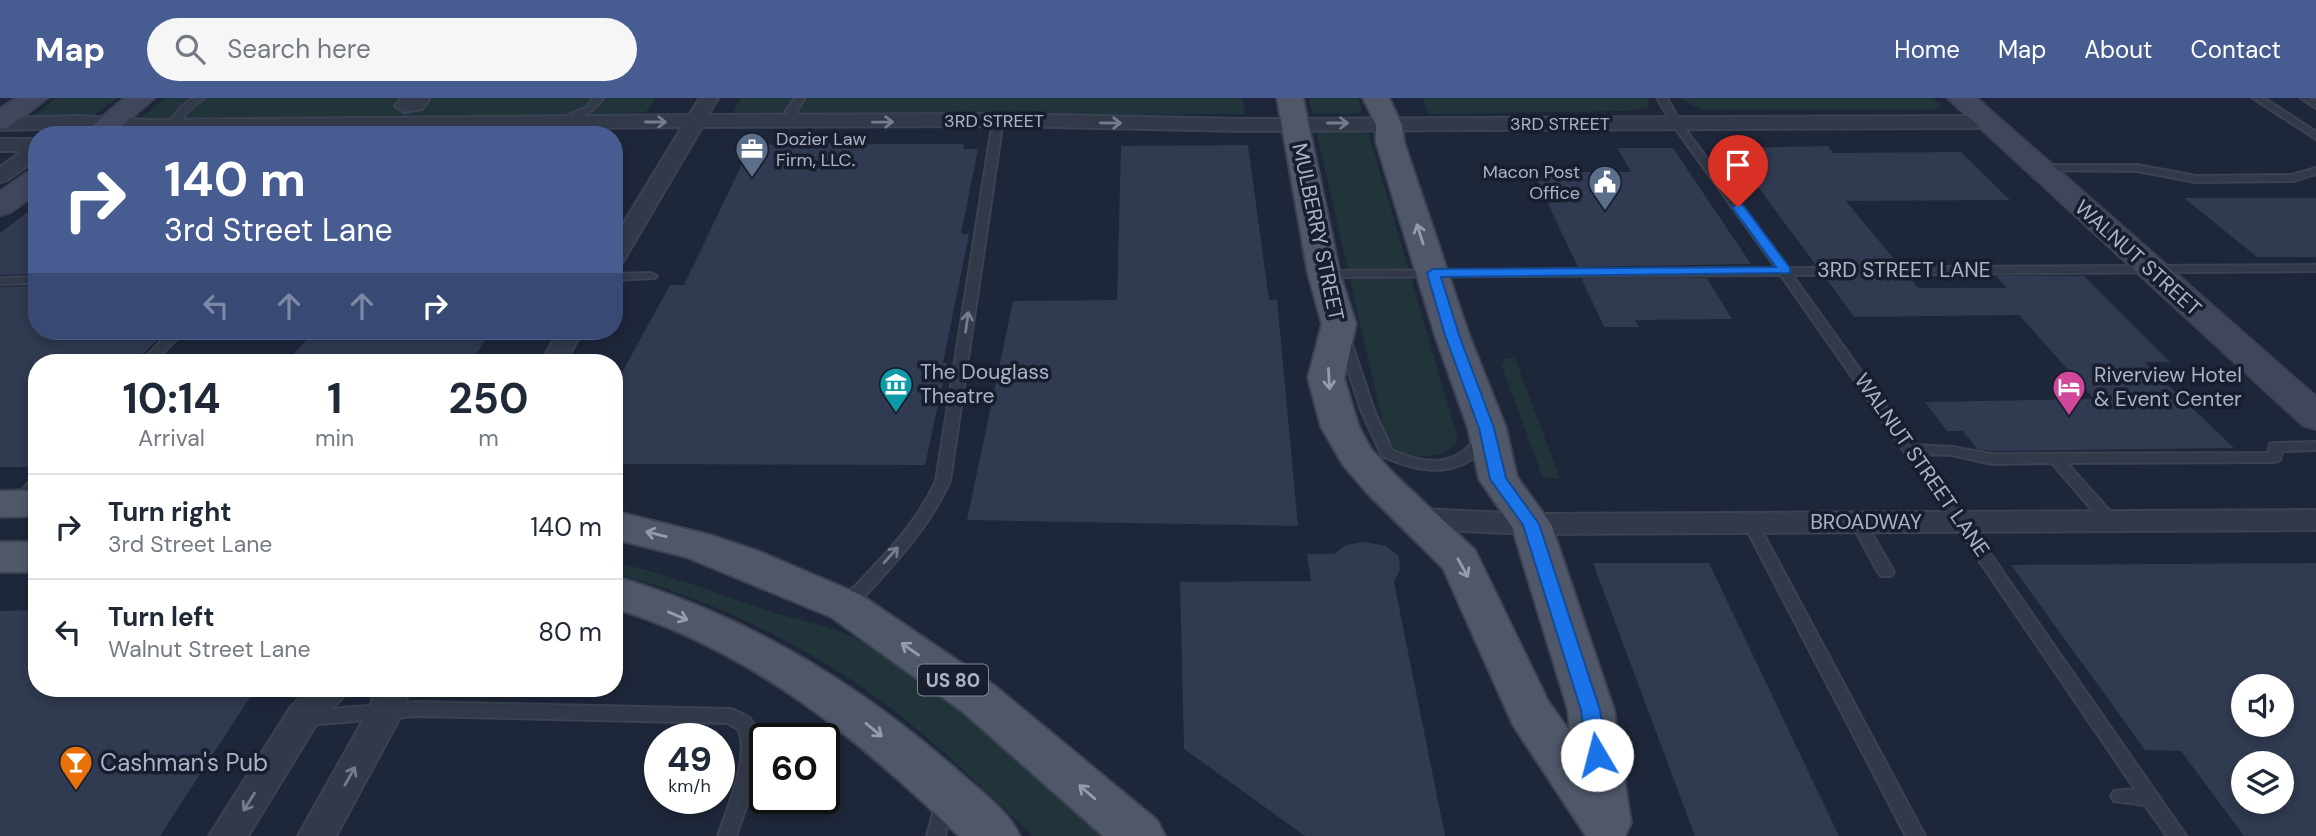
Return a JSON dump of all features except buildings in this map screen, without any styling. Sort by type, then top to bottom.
[{"type":"main road","name":"MULBERRY STREET","points":[[1293,111],[1324,275],[1339,324],[1326,379],[1340,427],[1356,456],[1416,519],[1460,560],[1530,712],[1608,830]]},
{"type":"main road","name":"MULBERRY STREET","points":[[1382,111],[1452,335],[1487,428],[1498,479],[1531,524],[1591,710],[1608,830]]},
{"type":"main road","name":"US 80","points":[[623,527],[731,557],[846,606],[979,699],[1139,836]]},
{"type":"main road","points":[[0,557],[28,557]]},
{"type":"main road","points":[[623,595],[711,629],[758,652],[857,715],[941,814],[994,836]]},
{"type":"street","points":[[0,122],[34,98]]},
{"type":"street","points":[[105,126],[141,98]]},
{"type":"street","points":[[623,243],[709,98]]},
{"type":"street","name":"WALNUT STREET","points":[[1961,98],[2316,417]]},
{"type":"street","name":"3RD STREET","points":[[429,126],[563,121],[998,120],[1293,111],[1382,111],[1676,123],[1987,122]]},
{"type":"street","name":"3RD STREET","points":[[0,122],[58,126]]},
{"type":"street","name":"3RD STREET","points":[[150,126],[278,126]]},
{"type":"street","points":[[0,145],[28,145]]},
{"type":"street","points":[[0,176],[28,156]]},
{"type":"street","points":[[0,206],[28,186]]},
{"type":"street","name":"BROADWAY","points":[[1416,519],[1531,524],[2316,520]]},
{"type":"street","points":[[228,836],[302,718],[322,697]]},
{"type":"street","points":[[317,836],[389,699]]},
{"type":"lane","points":[[182,124],[178,118],[180,114],[199,98]]},
{"type":"lane","points":[[563,121],[590,109],[598,98]]},
{"type":"lane","points":[[800,98],[791,111],[797,117],[810,122]]},
{"type":"lane","name":"WALNUT STREET LANE","points":[[1662,98],[1676,123],[1785,270],[1961,521],[2177,836]]},
{"type":"lane","points":[[2258,98],[2316,136]]},
{"type":"lane","points":[[2306,98],[2316,104]]},
{"type":"lane","points":[[846,606],[922,520],[936,501],[943,481],[998,120]]},
{"type":"lane","points":[[2038,168],[2137,168],[2196,179],[2293,178],[2316,171]]},
{"type":"lane","name":"3RD STREET LANE","points":[[1324,275],[2316,268]]},
{"type":"lane","points":[[623,277],[651,276]]},
{"type":"lane","points":[[0,281],[28,280]]},
{"type":"lane","points":[[1339,324],[1360,380],[1369,419],[1387,453],[1416,464],[1447,464],[1460,460],[1480,446],[1487,428]]},
{"type":"lane","points":[[155,354],[169,340]]},
{"type":"lane","points":[[1910,449],[1952,452],[1992,459],[2056,459],[2275,457],[2275,447],[2316,446]]},
{"type":"lane","points":[[2056,459],[2109,520]]},
{"type":"lane","points":[[1750,522],[1916,836]]},
{"type":"lane","points":[[1858,522],[1886,572]]},
{"type":"lane","points":[[302,718],[389,699],[430,709],[730,716],[745,725],[751,738],[751,755],[727,836]]},
{"type":"lane","points":[[2120,796],[2151,797]]},
{"type":"shaded area","points":[[56,98],[118,98],[89,118],[32,117]]},
{"type":"shaded area","points":[[167,98],[655,98],[646,112],[538,118],[140,118]]},
{"type":"shaded area","points":[[741,98],[1242,98],[1245,114],[735,116],[733,113]]},
{"type":"shaded area","points":[[1309,98],[1358,98],[1362,111],[1356,114],[1315,113],[1312,112]]},
{"type":"shaded area","points":[[1422,98],[1649,99],[1648,107],[1630,111],[1429,114]]},
{"type":"shaded area","points":[[1679,98],[1933,98],[1941,106],[1934,110],[1702,110]]},
{"type":"shaded area","points":[[1317,134],[1369,134],[1457,436],[1456,444],[1444,452],[1428,456],[1404,453],[1393,447],[1385,433]]},
{"type":"shaded area","points":[[1515,358],[1560,478],[1543,478],[1501,364],[1504,363],[1503,359]]},
{"type":"shaded area","points":[[623,564],[674,578],[853,637],[923,679],[955,703],[1109,836],[1033,836],[920,732],[871,693],[766,631],[729,613],[623,576]]},
{"type":"place","name":"Dozier Law Firm, LLC.","points":[[752,179]]},
{"type":"place","name":"Macon Post Office","points":[[1605,212]]},
{"type":"place","name":"The Douglass Theatre","points":[[896,414]]},
{"type":"place","name":"Riverview Hotel & Event Center","points":[[2069,417]]},
{"type":"place","name":"Cashman's Pub","points":[[76,792]]},
{"type":"route","points":[[1597,755],[1591,710],[1531,524],[1498,479],[1487,428],[1452,335],[1433,273],[1785,270],[1738,207]]}]
